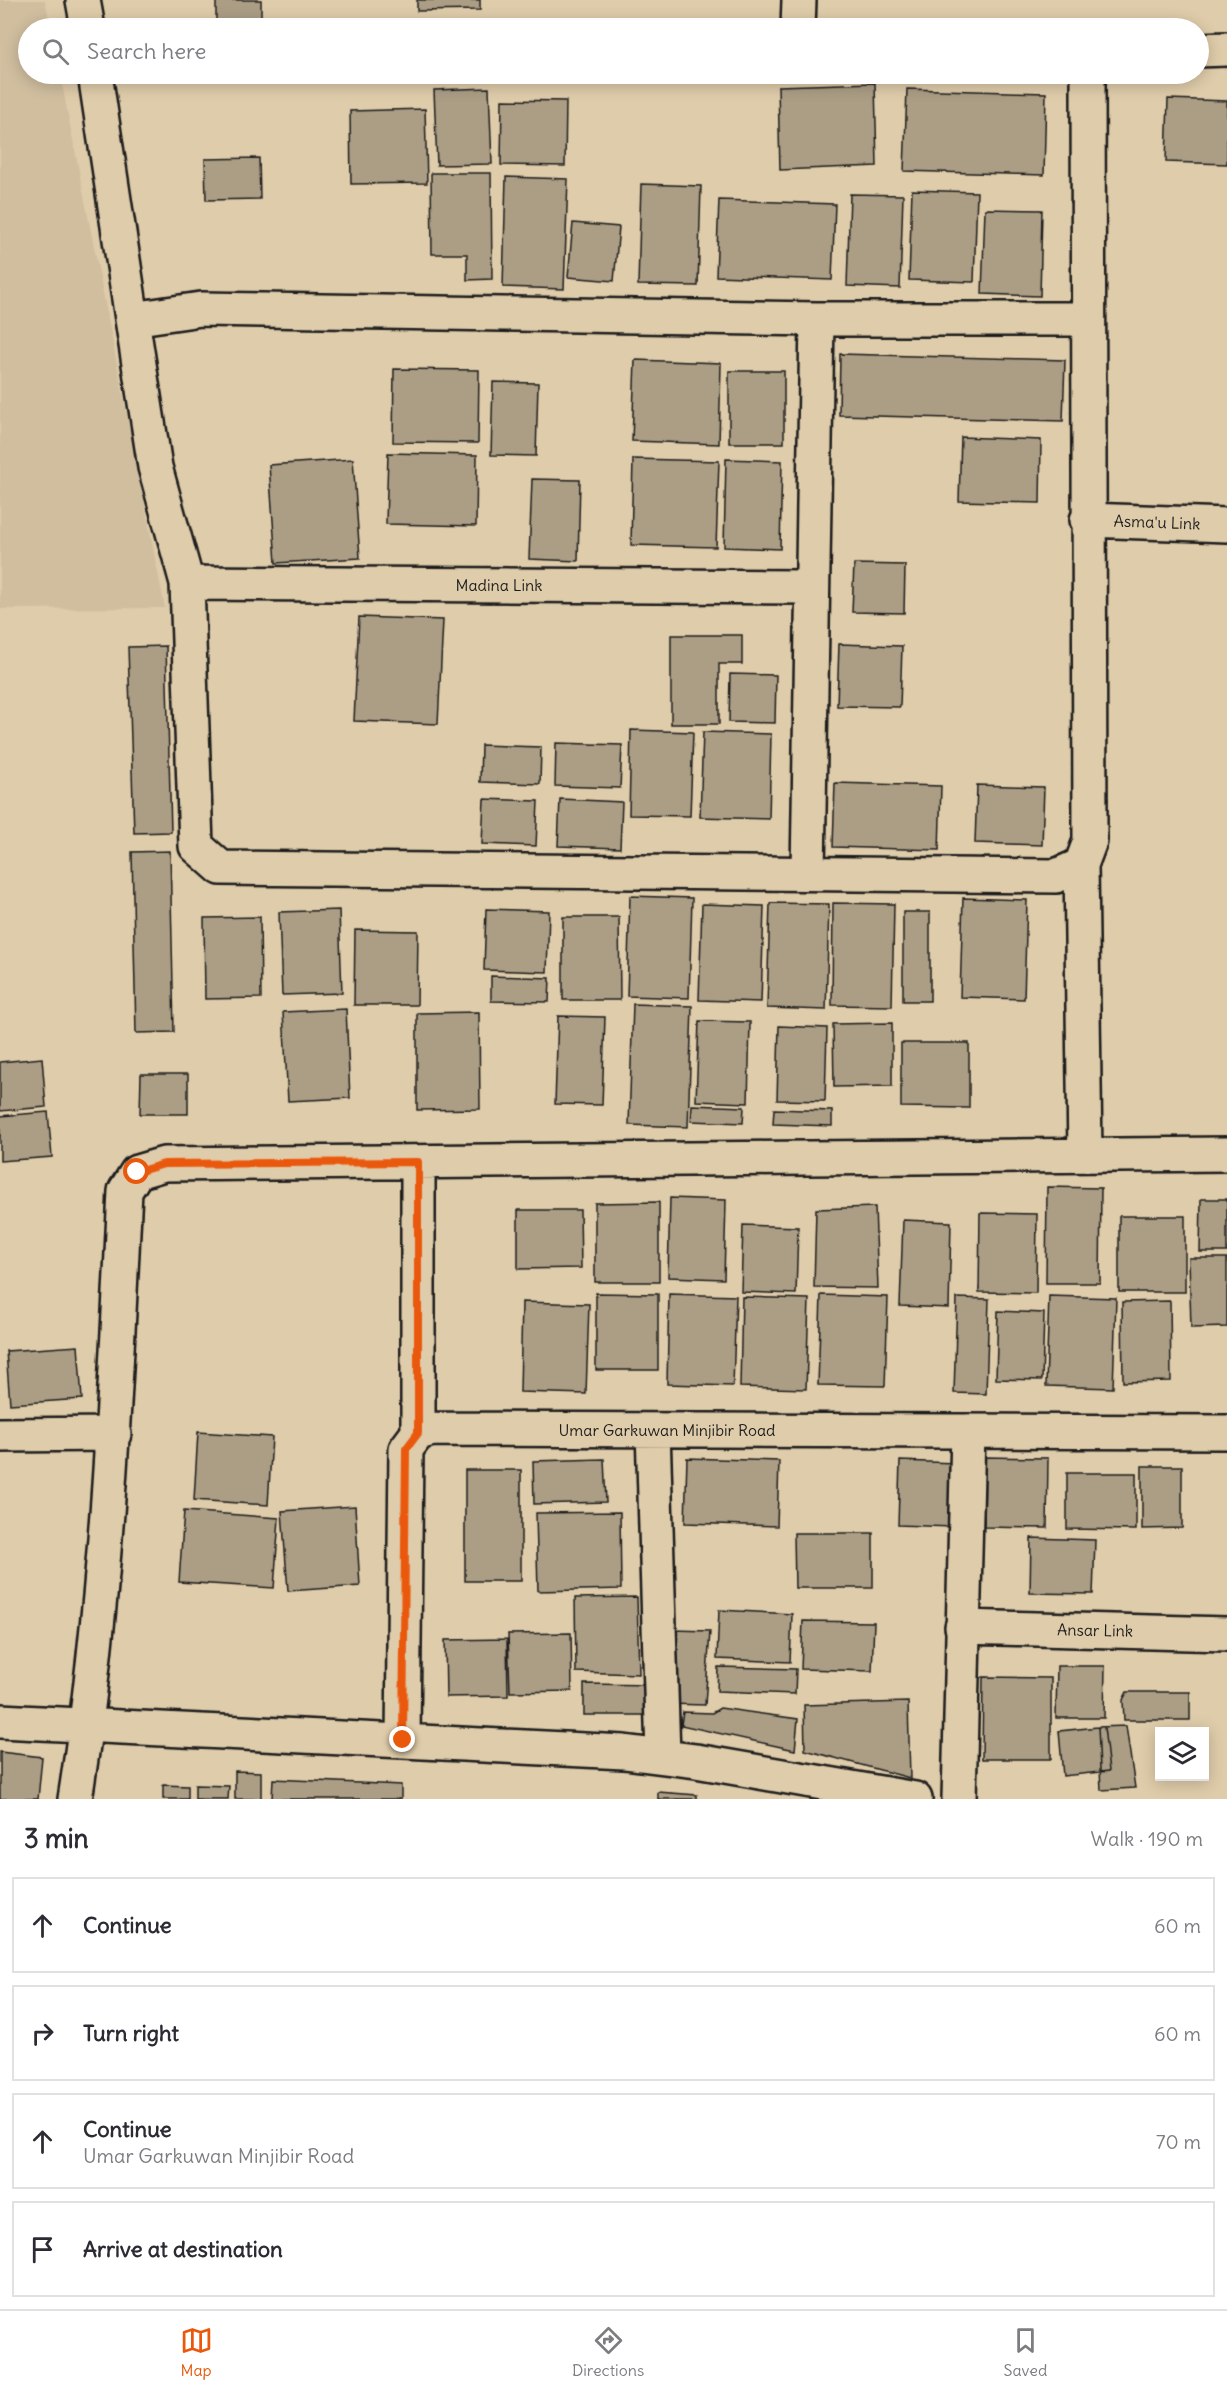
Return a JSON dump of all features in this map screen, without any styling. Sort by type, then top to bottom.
[{"type":"street","points":[[83,0],[86,18]]},
{"type":"street","points":[[798,18],[799,0]]},
{"type":"street","points":[[1209,50],[1227,49]]},
{"type":"street","points":[[97,84],[155,467],[187,583],[196,846],[221,868],[1056,876],[1081,865]]},
{"type":"street","points":[[1085,1155],[1081,865],[1090,841],[1087,520],[1088,84]]},
{"type":"street","points":[[132,319],[201,309],[818,319],[1088,319]]},
{"type":"street","points":[[808,873],[818,319]]},
{"type":"street","name":"Asma'u Link","points":[[1087,520],[1227,525]]},
{"type":"street","name":"Madina Link","points":[[187,583],[812,587]]},
{"type":"street","points":[[75,1799],[87,1724],[114,1434],[125,1191],[137,1172],[164,1164],[1227,1154]]},
{"type":"street","points":[[403,1740],[406,1449],[418,1433],[418,1162]]},
{"type":"street","name":"Umar Garkuwan Minjibir Road","points":[[418,1433],[434,1429],[1227,1432]]},
{"type":"street","points":[[654,1430],[663,1756]]},
{"type":"street","points":[[959,1799],[968,1431]]},
{"type":"street","points":[[0,1435],[114,1434]]},
{"type":"street","name":"Ansar Link","points":[[962,1627],[1227,1634]]},
{"type":"street","points":[[0,1721],[624,1752],[663,1756],[915,1799]]},
{"type":"shaded area","points":[[0,0],[45,0],[49,18],[18,18],[18,84],[62,84],[165,608],[0,609]]},
{"type":"building","points":[[216,0],[261,0],[261,18],[216,18]]},
{"type":"building","points":[[417,0],[480,0],[480,10],[417,11]]},
{"type":"building","points":[[875,84],[877,166],[780,170],[778,86]]},
{"type":"building","points":[[489,88],[492,164],[437,165],[434,90]]},
{"type":"building","points":[[907,89],[1046,93],[1044,175],[904,171]]},
{"type":"building","points":[[1168,99],[1227,101],[1227,164],[1166,162]]},
{"type":"building","points":[[502,100],[566,101],[565,166],[501,165]]},
{"type":"building","points":[[425,109],[427,183],[351,184],[350,111]]},
{"type":"building","points":[[259,158],[260,199],[206,200],[205,159]]},
{"type":"building","points":[[431,173],[491,173],[492,279],[467,280],[467,254],[432,254]]},
{"type":"building","points":[[506,177],[568,179],[564,289],[503,287]]},
{"type":"building","points":[[641,184],[701,186],[698,286],[638,285]]},
{"type":"building","points":[[912,190],[977,192],[974,282],[909,280]]},
{"type":"building","points":[[850,194],[903,195],[900,288],[847,286]]},
{"type":"building","points":[[719,200],[835,204],[832,280],[716,276]]},
{"type":"building","points":[[985,209],[1042,210],[1040,296],[982,294]]},
{"type":"building","points":[[573,223],[619,227],[614,281],[568,277]]},
{"type":"building","points":[[840,354],[1065,360],[1063,421],[839,415]]},
{"type":"building","points":[[635,360],[721,363],[719,444],[632,441]]},
{"type":"building","points":[[394,369],[479,370],[478,443],[393,442]]},
{"type":"building","points":[[729,371],[784,371],[784,443],[729,443]]},
{"type":"building","points":[[493,382],[538,383],[536,456],[491,455]]},
{"type":"building","points":[[961,437],[1041,440],[1040,503],[959,501]]},
{"type":"building","points":[[388,453],[477,455],[476,526],[386,524]]},
{"type":"building","points":[[353,459],[360,558],[276,563],[269,465]]},
{"type":"building","points":[[633,459],[719,461],[716,547],[631,545]]},
{"type":"building","points":[[726,459],[782,461],[780,549],[724,547]]},
{"type":"building","points":[[532,479],[580,480],[578,561],[529,559]]},
{"type":"building","points":[[854,564],[905,565],[904,613],[852,612]]},
{"type":"building","points":[[359,617],[443,620],[438,724],[354,721]]},
{"type":"building","points":[[671,635],[742,635],[742,664],[719,664],[719,724],[671,724]]},
{"type":"building","points":[[839,644],[902,646],[900,707],[837,706]]},
{"type":"building","points":[[166,646],[171,832],[134,833],[128,647]]},
{"type":"building","points":[[730,674],[776,675],[775,723],[729,722]]},
{"type":"building","points":[[631,730],[693,732],[690,816],[629,815]]},
{"type":"building","points":[[703,732],[771,734],[769,819],[700,817]]},
{"type":"building","points":[[556,743],[622,745],[620,788],[555,786]]},
{"type":"building","points":[[481,745],[541,747],[540,784],[480,782]]},
{"type":"building","points":[[835,783],[941,786],[939,850],[833,847]]},
{"type":"building","points":[[977,785],[1044,787],[1042,845],[975,843]]},
{"type":"building","points":[[484,799],[538,801],[536,846],[482,844]]},
{"type":"building","points":[[560,799],[622,802],[620,848],[558,846]]},
{"type":"building","points":[[170,851],[174,1032],[136,1033],[132,852]]},
{"type":"building","points":[[630,896],[692,898],[689,998],[627,996]]},
{"type":"building","points":[[963,898],[1027,900],[1024,999],[960,997]]},
{"type":"building","points":[[770,903],[829,904],[826,1010],[767,1008]]},
{"type":"building","points":[[833,903],[894,904],[892,1006],[832,1005]]},
{"type":"building","points":[[702,904],[764,906],[761,1002],[699,1000]]},
{"type":"building","points":[[486,909],[549,911],[547,972],[484,970]]},
{"type":"building","points":[[339,910],[342,993],[282,995],[279,912]]},
{"type":"building","points":[[903,912],[930,912],[930,1001],[903,1001]]},
{"type":"building","points":[[260,917],[261,998],[205,999],[204,918]]},
{"type":"building","points":[[563,917],[619,917],[620,1000],[563,1000]]},
{"type":"building","points":[[355,930],[418,931],[417,1005],[354,1005]]},
{"type":"building","points":[[491,976],[550,978],[549,1002],[491,1001]]},
{"type":"building","points":[[633,1004],[692,1006],[688,1127],[629,1125]]},
{"type":"building","points":[[346,1009],[350,1098],[288,1101],[283,1012]]},
{"type":"building","points":[[479,1012],[480,1109],[417,1110],[417,1013]]},
{"type":"building","points":[[558,1016],[605,1017],[602,1105],[555,1104]]},
{"type":"building","points":[[699,1021],[750,1022],[748,1103],[696,1101]]},
{"type":"building","points":[[892,1023],[892,1086],[834,1087],[833,1024]]},
{"type":"building","points":[[779,1026],[827,1028],[825,1101],[777,1100]]},
{"type":"building","points":[[901,1043],[969,1043],[969,1108],[901,1107]]},
{"type":"building","points":[[42,1058],[46,1107],[0,1111],[0,1062]]},
{"type":"building","points":[[141,1074],[188,1074],[188,1114],[140,1114]]},
{"type":"building","points":[[692,1105],[744,1107],[743,1123],[691,1121]]},
{"type":"building","points":[[774,1109],[832,1111],[832,1126],[773,1124]]},
{"type":"building","points":[[48,1112],[52,1157],[0,1161],[0,1116]]},
{"type":"building","points":[[1047,1187],[1101,1188],[1100,1283],[1046,1283]]},
{"type":"building","points":[[670,1198],[726,1200],[724,1279],[668,1277]]},
{"type":"building","points":[[1201,1199],[1227,1199],[1227,1252],[1200,1252]]},
{"type":"building","points":[[659,1202],[659,1282],[595,1282],[595,1203]]},
{"type":"building","points":[[875,1207],[878,1288],[814,1287],[816,1209]]},
{"type":"building","points":[[518,1210],[580,1210],[581,1268],[518,1269]]},
{"type":"building","points":[[980,1213],[1037,1214],[1036,1293],[979,1292]]},
{"type":"building","points":[[1119,1216],[1185,1216],[1185,1292],[1119,1292]]},
{"type":"building","points":[[903,1220],[951,1222],[949,1308],[900,1306]]},
{"type":"building","points":[[743,1225],[798,1227],[796,1294],[741,1292]]},
{"type":"building","points":[[1189,1258],[1227,1258],[1227,1327],[1191,1328]]},
{"type":"building","points":[[596,1293],[658,1294],[658,1370],[596,1370]]},
{"type":"building","points":[[669,1294],[736,1296],[733,1386],[667,1384]]},
{"type":"building","points":[[821,1295],[888,1297],[885,1386],[818,1385]]},
{"type":"building","points":[[1049,1296],[1116,1298],[1113,1388],[1046,1386]]},
{"type":"building","points":[[742,1297],[809,1299],[806,1389],[740,1387]]},
{"type":"building","points":[[957,1298],[989,1299],[986,1394],[954,1393]]},
{"type":"building","points":[[1170,1301],[1171,1381],[1123,1382],[1122,1302]]},
{"type":"building","points":[[522,1302],[589,1304],[586,1394],[520,1392]]},
{"type":"building","points":[[998,1311],[1044,1313],[1042,1380],[996,1379]]},
{"type":"building","points":[[78,1346],[82,1399],[10,1404],[6,1351]]},
{"type":"building","points":[[198,1432],[272,1437],[268,1505],[194,1500]]},
{"type":"building","points":[[985,1457],[1048,1458],[1047,1528],[984,1527]]},
{"type":"building","points":[[687,1458],[779,1461],[777,1526],[685,1523]]},
{"type":"building","points":[[604,1459],[606,1502],[534,1504],[533,1461]]},
{"type":"building","points":[[900,1461],[955,1463],[953,1527],[898,1525]]},
{"type":"building","points":[[1142,1466],[1182,1466],[1182,1528],[1142,1529]]},
{"type":"building","points":[[465,1470],[521,1470],[521,1581],[465,1581]]},
{"type":"building","points":[[1067,1473],[1136,1473],[1136,1530],[1067,1529]]},
{"type":"building","points":[[355,1506],[360,1586],[288,1591],[282,1511]]},
{"type":"building","points":[[184,1511],[279,1518],[274,1588],[179,1582]]},
{"type":"building","points":[[620,1512],[621,1589],[538,1591],[536,1513]]},
{"type":"building","points":[[794,1533],[873,1533],[873,1588],[795,1588]]},
{"type":"building","points":[[1031,1538],[1095,1540],[1093,1594],[1030,1593]]},
{"type":"building","points":[[637,1597],[639,1674],[576,1672],[575,1598]]},
{"type":"building","points":[[719,1610],[792,1614],[790,1662],[717,1659]]},
{"type":"building","points":[[803,1621],[874,1622],[872,1671],[801,1669]]},
{"type":"building","points":[[673,1630],[710,1631],[705,1705],[669,1704]]},
{"type":"building","points":[[571,1633],[572,1691],[510,1692],[508,1634]]},
{"type":"building","points":[[507,1639],[508,1696],[446,1697],[445,1640]]},
{"type":"building","points":[[1057,1666],[1105,1666],[1104,1718],[1056,1718]]},
{"type":"building","points":[[718,1667],[796,1669],[795,1694],[717,1691]]},
{"type":"building","points":[[983,1677],[1051,1678],[1051,1759],[982,1759]]},
{"type":"building","points":[[584,1684],[653,1685],[653,1715],[584,1715]]},
{"type":"building","points":[[1127,1692],[1190,1692],[1190,1720],[1124,1720],[1123,1700]]},
{"type":"building","points":[[908,1702],[910,1778],[805,1750],[804,1705]]},
{"type":"building","points":[[720,1708],[798,1719],[795,1750],[681,1725],[683,1712],[712,1713]]},
{"type":"building","points":[[1126,1726],[1135,1788],[1101,1790],[1098,1727]]},
{"type":"building","points":[[1104,1727],[1109,1771],[1063,1776],[1059,1731]]},
{"type":"building","points":[[0,1752],[42,1757],[38,1799],[0,1799]]},
{"type":"building","points":[[235,1771],[261,1772],[261,1799],[235,1799]]},
{"type":"building","points":[[273,1779],[401,1785],[401,1799],[272,1799]]},
{"type":"building","points":[[163,1785],[188,1786],[188,1799],[163,1799]]},
{"type":"building","points":[[195,1785],[229,1786],[228,1799],[195,1799]]},
{"type":"building","points":[[658,1792],[697,1795],[697,1799],[658,1799]]},
{"type":"route","points":[[137,1172],[164,1164],[418,1162],[418,1433],[406,1449],[403,1740]]}]
